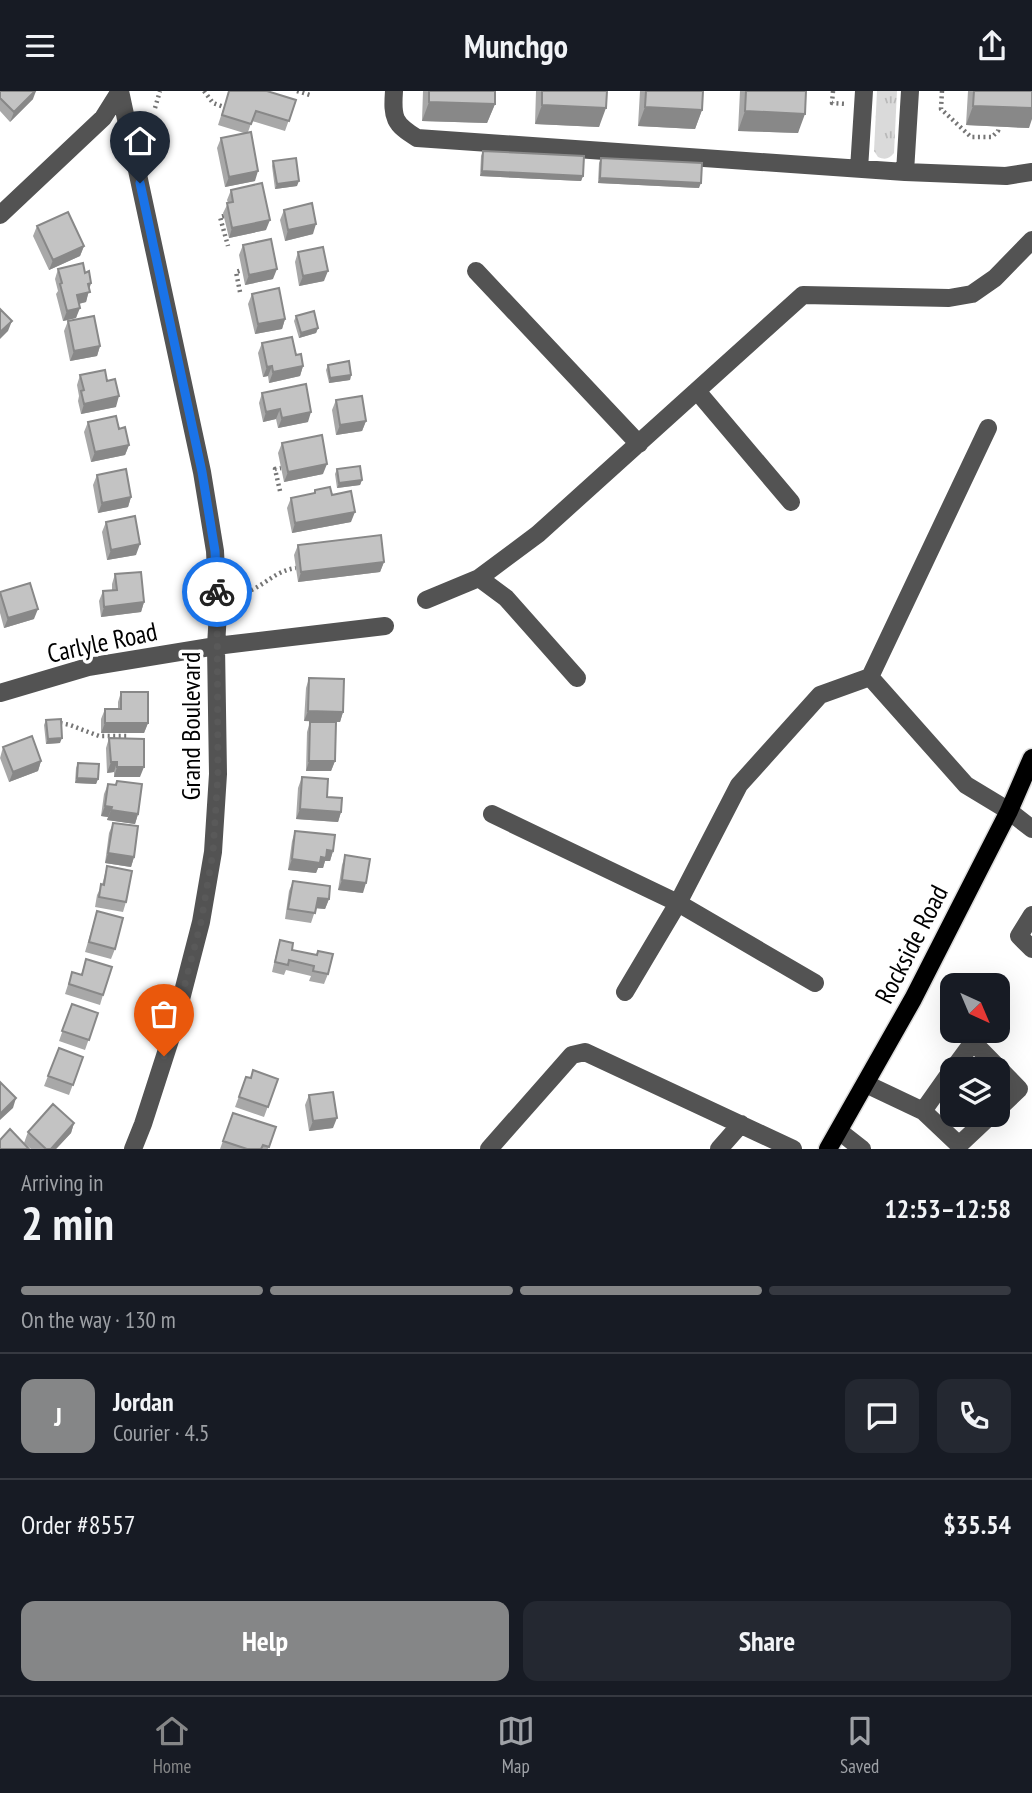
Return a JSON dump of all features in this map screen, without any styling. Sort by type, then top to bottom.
[{"type":"main road","name":"Rockside Road","points":[[828,1149],[913,999],[1009,811],[1032,758]]},
{"type":"street","points":[[0,215],[103,118],[120,91]]},
{"type":"street","name":"Grand Boulevard","points":[[120,91],[207,502],[215,551],[218,611],[218,774],[213,852],[201,922],[172,1034],[133,1149]]},
{"type":"street","points":[[394,91],[393,109],[400,127],[417,138],[859,170],[1006,176],[1032,172]]},
{"type":"street","points":[[859,170],[864,91]]},
{"type":"street","points":[[905,172],[909,91]]},
{"type":"street","points":[[426,600],[479,578],[538,534],[803,295],[949,298],[972,294],[995,278],[1032,240]]},
{"type":"street","points":[[476,271],[639,444]]},
{"type":"street","points":[[697,391],[792,502]]},
{"type":"street","points":[[625,992],[678,903],[739,785],[820,695],[870,677],[988,428]]},
{"type":"street","points":[[479,578],[506,599],[577,678]]},
{"type":"street","name":"Carlyle Road","points":[[0,693],[89,667],[216,646],[385,626]]},
{"type":"street","points":[[870,677],[966,785],[1009,811],[1032,829]]},
{"type":"street","points":[[492,814],[678,903],[815,983]]},
{"type":"street","points":[[1032,915],[1019,936],[1032,949]]},
{"type":"street","points":[[962,1057],[973,1042],[988,1057]]},
{"type":"street","points":[[489,1149],[572,1055],[585,1052],[793,1149]]},
{"type":"street","points":[[1010,1080],[1019,1089],[1010,1098]]},
{"type":"street","points":[[866,1084],[923,1111],[959,1145],[979,1127]]},
{"type":"street","points":[[923,1111],[940,1087]]},
{"type":"street","points":[[719,1149],[741,1124]]},
{"type":"street","points":[[839,1131],[862,1149]]},
{"type":"path","points":[[155,109],[160,91]]},
{"type":"path","points":[[204,91],[213,103],[224,107]]},
{"type":"path","points":[[296,91],[310,95]]},
{"type":"path","points":[[942,91],[941,109],[971,137],[992,137],[999,126]]},
{"type":"path","points":[[224,216],[220,217],[228,246]]},
{"type":"path","points":[[240,292],[236,272],[242,270]]},
{"type":"path","points":[[280,491],[275,469],[281,468]]},
{"type":"path","points":[[246,592],[256,589],[276,574],[296,568]]},
{"type":"path","points":[[51,721],[99,736],[129,736]]},
{"type":"green space","points":[[877,91],[897,91],[894,153],[885,159],[878,157],[874,151]]},
{"type":"building","points":[[0,91],[35,91],[14,112],[0,98]]},
{"type":"building","points":[[229,91],[267,91],[296,100],[289,121],[256,111],[251,124],[222,115]]},
{"type":"building","points":[[429,91],[495,91],[495,104],[429,102]]},
{"type":"building","points":[[542,91],[607,91],[606,108],[542,105]]},
{"type":"building","points":[[646,91],[703,91],[702,110],[645,107]]},
{"type":"building","points":[[746,91],[806,91],[805,114],[745,111]]},
{"type":"building","points":[[974,91],[1032,91],[1032,108],[973,106]]},
{"type":"building","points":[[251,132],[258,171],[229,177],[221,138]]},
{"type":"building","points":[[483,151],[584,156],[583,176],[482,171]]},
{"type":"building","points":[[296,158],[299,181],[277,184],[273,161]]},
{"type":"building","points":[[601,158],[702,163],[701,183],[600,178]]},
{"type":"building","points":[[262,183],[270,220],[232,228],[227,203],[233,202],[231,190]]},
{"type":"building","points":[[312,203],[316,224],[288,230],[284,210]]},
{"type":"building","points":[[68,212],[84,246],[53,260],[37,226]]},
{"type":"building","points":[[271,239],[277,269],[249,275],[243,245]]},
{"type":"building","points":[[323,247],[328,271],[303,276],[298,252]]},
{"type":"building","points":[[83,263],[85,273],[89,271],[90,292],[77,295],[80,308],[67,311],[58,269]]},
{"type":"building","points":[[279,288],[285,319],[258,324],[252,294]]},
{"type":"building","points":[[0,309],[12,321],[0,332]]},
{"type":"building","points":[[314,311],[318,328],[301,333],[296,316]]},
{"type":"building","points":[[94,316],[100,346],[74,351],[68,321]]},
{"type":"building","points":[[292,337],[296,355],[301,354],[303,366],[273,372],[272,366],[267,367],[262,343]]},
{"type":"building","points":[[349,361],[351,375],[330,378],[328,365]]},
{"type":"building","points":[[105,370],[107,381],[115,379],[119,396],[84,404],[80,375]]},
{"type":"building","points":[[306,384],[311,412],[282,418],[280,409],[266,412],[262,393]]},
{"type":"building","points":[[362,396],[366,421],[340,425],[336,400]]},
{"type":"building","points":[[116,416],[119,429],[125,427],[129,445],[95,452],[88,422]]},
{"type":"building","points":[[322,435],[327,464],[288,472],[282,443]]},
{"type":"building","points":[[360,466],[362,480],[339,483],[337,469]]},
{"type":"building","points":[[126,469],[131,497],[102,503],[97,475]]},
{"type":"building","points":[[330,487],[332,495],[351,491],[355,512],[295,523],[291,498]]},
{"type":"building","points":[[135,516],[140,544],[111,550],[106,522]]},
{"type":"building","points":[[381,535],[384,562],[301,572],[298,545]]},
{"type":"building","points":[[141,572],[144,602],[104,607],[103,591],[117,590],[115,574]]},
{"type":"building","points":[[30,583],[38,609],[8,618],[0,592]]},
{"type":"building","points":[[309,678],[344,679],[343,712],[308,711]]},
{"type":"building","points":[[121,692],[148,692],[148,723],[105,723],[105,709],[121,709]]},
{"type":"building","points":[[61,719],[62,738],[48,739],[46,720]]},
{"type":"building","points":[[310,722],[336,722],[335,761],[309,761]]},
{"type":"building","points":[[32,736],[41,761],[13,772],[3,747]]},
{"type":"building","points":[[109,738],[144,739],[144,767],[117,767],[117,762],[111,762]]},
{"type":"building","points":[[78,763],[99,764],[98,779],[77,778]]},
{"type":"building","points":[[302,777],[328,779],[327,797],[342,798],[341,812],[300,809]]},
{"type":"building","points":[[117,781],[142,784],[138,814],[111,810],[112,807],[105,806],[108,784],[116,785]]},
{"type":"building","points":[[113,823],[138,826],[134,857],[108,853]]},
{"type":"building","points":[[295,831],[335,835],[333,851],[327,850],[326,858],[321,857],[320,863],[292,859]]},
{"type":"building","points":[[345,855],[370,859],[366,883],[342,880]]},
{"type":"building","points":[[107,866],[132,871],[126,902],[99,897]]},
{"type":"building","points":[[293,881],[330,886],[329,899],[318,898],[315,913],[288,909]]},
{"type":"building","points":[[97,911],[123,918],[115,949],[89,942]]},
{"type":"building","points":[[280,940],[293,943],[292,950],[317,955],[318,951],[333,954],[328,974],[313,971],[314,966],[289,960],[288,965],[275,962]]},
{"type":"building","points":[[86,959],[112,967],[103,995],[69,984],[72,972],[82,975]]},
{"type":"building","points":[[72,1004],[98,1013],[89,1040],[62,1031]]},
{"type":"building","points":[[59,1048],[83,1057],[73,1085],[48,1076]]},
{"type":"building","points":[[253,1070],[278,1079],[268,1107],[239,1097],[246,1077],[251,1078]]},
{"type":"building","points":[[0,1082],[16,1098],[0,1114]]},
{"type":"building","points":[[333,1092],[337,1118],[313,1121],[309,1095]]},
{"type":"building","points":[[53,1104],[74,1123],[51,1149],[46,1149],[28,1132]]},
{"type":"building","points":[[233,1113],[276,1127],[269,1147],[263,1145],[261,1149],[247,1149],[223,1141]]},
{"type":"building","points":[[10,1129],[29,1149],[0,1149],[0,1140]]},
{"type":"way so far","points":[[164,1056],[201,922],[213,852],[218,774],[217,592]]},
{"type":"route","points":[[140,183],[202,472],[215,551],[217,592]]}]
